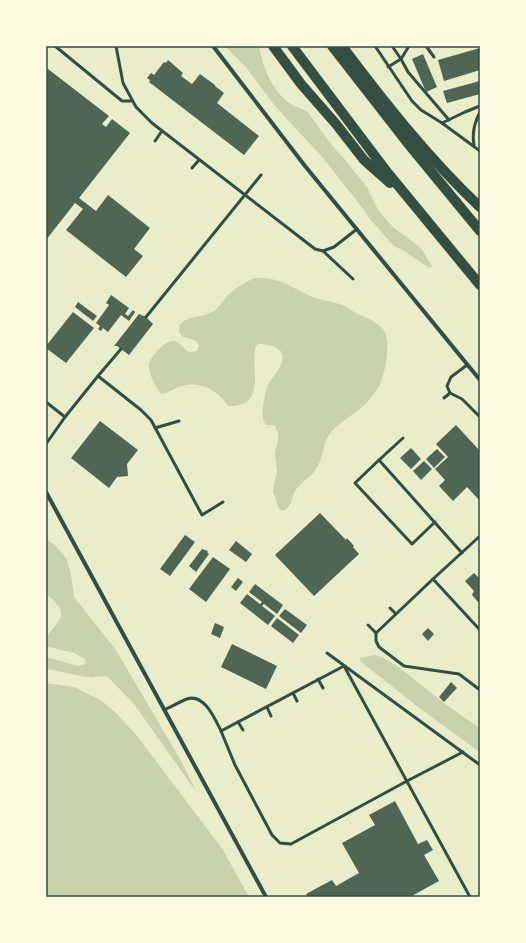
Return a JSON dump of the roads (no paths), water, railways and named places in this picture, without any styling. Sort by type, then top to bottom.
[{"type":"highway","points":[[273,46],[301,84],[328,114],[364,160],[411,202]]},
{"type":"highway","points":[[292,46],[411,202],[480,285]]},
{"type":"highway","points":[[332,46],[410,147],[480,231]]},
{"type":"highway","points":[[342,46],[414,137],[480,207]]},
{"type":"street","points":[[213,46],[304,166],[480,380]]},
{"type":"street","points":[[46,492],[266,897]]},
{"type":"lane","points":[[55,46],[122,101],[132,101]]},
{"type":"lane","points":[[116,46],[123,83],[132,101],[152,123],[315,249],[323,252],[353,279]]},
{"type":"lane","points":[[375,46],[412,101],[421,110],[442,123],[480,151]]},
{"type":"lane","points":[[392,46],[408,72],[449,120]]},
{"type":"lane","points":[[388,67],[401,59],[410,46]]},
{"type":"lane","points":[[426,46],[434,57]]},
{"type":"lane","points":[[442,123],[480,106]]},
{"type":"lane","points":[[474,146],[472,136],[473,129],[480,112]]},
{"type":"lane","points":[[155,141],[162,131]]},
{"type":"lane","points":[[192,168],[199,160]]},
{"type":"lane","points":[[146,317],[261,175]]},
{"type":"lane","points":[[323,252],[334,247],[357,229]]},
{"type":"lane","points":[[46,444],[98,376],[121,349]]},
{"type":"lane","points":[[467,365],[451,377],[447,386],[450,392],[462,399],[480,417]]},
{"type":"lane","points":[[98,376],[142,410],[151,420],[202,515],[223,502]]},
{"type":"lane","points":[[444,398],[450,392]]},
{"type":"lane","points":[[46,402],[65,418]]},
{"type":"lane","points":[[155,428],[179,421]]},
{"type":"lane","points":[[403,438],[355,483],[412,544],[435,522]]},
{"type":"lane","points":[[379,460],[462,552]]},
{"type":"lane","points":[[376,633],[480,536]]},
{"type":"lane","points":[[433,579],[480,630]]},
{"type":"lane","points":[[390,608],[396,614]]},
{"type":"lane","points":[[368,625],[376,633],[376,641],[379,647],[404,666],[458,674],[480,690]]},
{"type":"lane","points":[[326,653],[480,765]]},
{"type":"lane","points":[[221,731],[344,666]]},
{"type":"lane","points":[[344,666],[470,897]]},
{"type":"lane","points":[[318,679],[323,688]]},
{"type":"lane","points":[[292,693],[297,702]]},
{"type":"lane","points":[[164,710],[188,698],[199,700],[209,710],[221,731],[235,765],[272,835],[280,844],[291,844],[464,752]]},
{"type":"lane","points":[[267,707],[272,716]]},
{"type":"lane","points":[[238,722],[243,730]]}]
